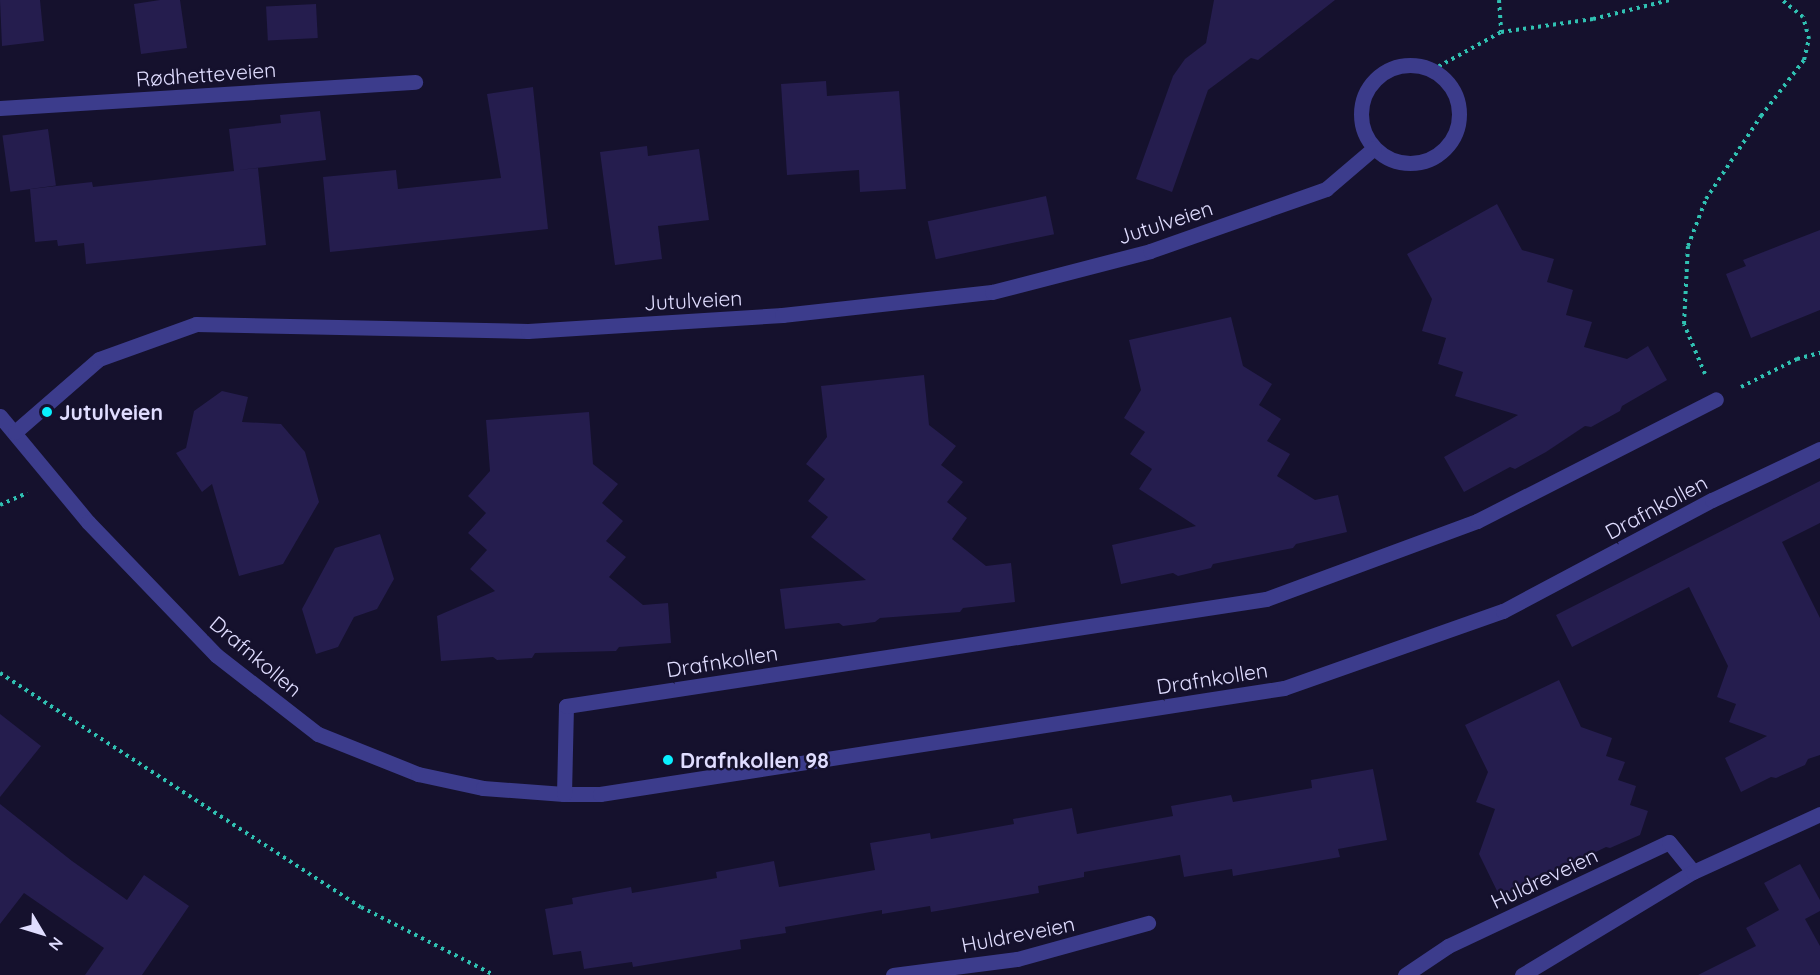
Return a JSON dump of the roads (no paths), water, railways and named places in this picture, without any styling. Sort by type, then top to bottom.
[{"type":"street","points":[[1402,65],[1432,70],[1446,80],[1455,94],[1460,111],[1458,128],[1450,143],[1438,155],[1422,162],[1405,163],[1389,159],[1374,148],[1366,136],[1361,121],[1366,91],[1375,79],[1402,65]]},
{"type":"street","name":"Rødhetteveien","points":[[0,108],[415,82]]},
{"type":"street","name":"Jutulveien","points":[[15,432],[99,359],[196,324],[528,331],[782,315],[992,292],[1150,251],[1326,189],[1374,148]]},
{"type":"street","name":"Drafnkollen","points":[[564,794],[566,706],[1266,599],[1477,521],[1716,399]]},
{"type":"street","name":"Drafnkollen","points":[[0,416],[88,522],[216,655],[318,734],[418,774],[483,788],[564,794],[600,794],[1284,688],[1503,611],[1713,500],[1820,449]]},
{"type":"street","points":[[1522,975],[1693,872],[1820,814]]},
{"type":"street","name":"Huldreveien","points":[[1405,975],[1448,946],[1669,842],[1693,872]]},
{"type":"street","name":"Huldreveien","points":[[893,975],[1017,959],[1148,923]]},
{"type":"place","name":"Jutulveien","points":[[47,412]]},
{"type":"place","name":"Drafnkollen 98","points":[[668,760]]}]
